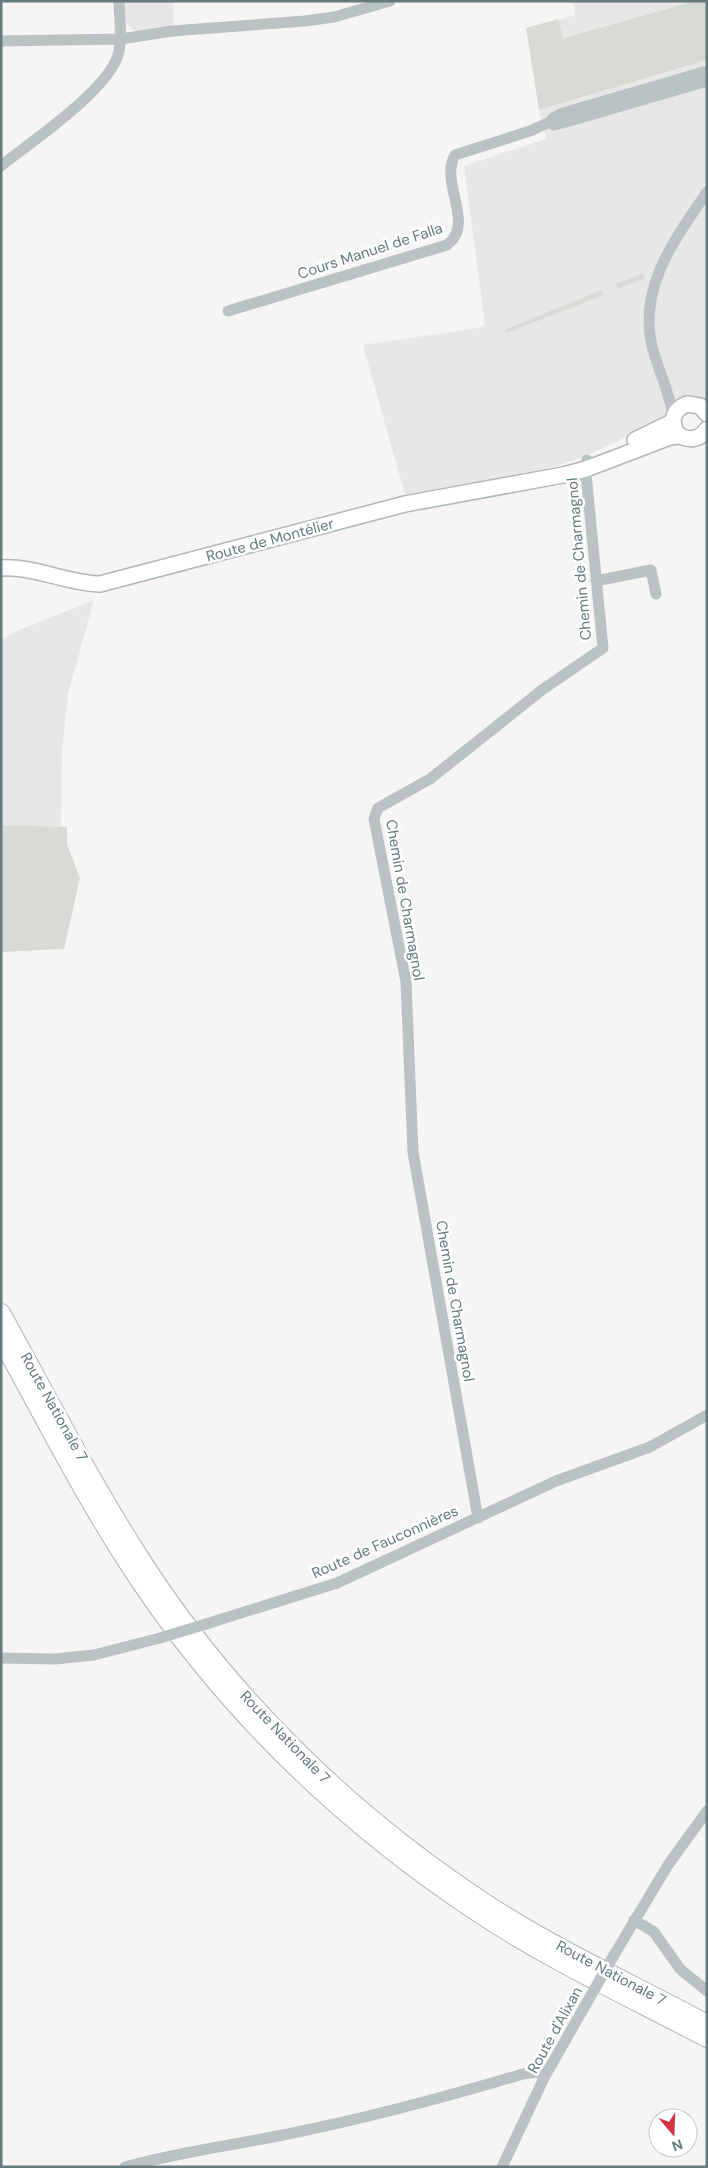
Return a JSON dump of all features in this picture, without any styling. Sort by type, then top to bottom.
[{"type":"highway","name":"Route Nationale 7","points":[[1,1313],[138,1556],[200,1643],[241,1692],[292,1746],[374,1822],[487,1904],[558,1945],[707,2024]]},
{"type":"highway","name":"Route Nationale 7","points":[[1,1339],[94,1507],[143,1586],[207,1672],[284,1756],[366,1831],[416,1870],[469,1907],[535,1947],[707,2038]]},
{"type":"main road","name":"Route de Montélier","points":[[586,465],[654,432],[673,419],[681,406],[700,407]]},
{"type":"main road","points":[[673,419],[673,427],[693,439]]},
{"type":"main road","name":"Route de Montélier","points":[[1,568],[35,570],[75,582],[100,584],[405,504],[539,479],[670,437],[693,439],[703,435],[707,429]]},
{"type":"street","points":[[1,166],[101,84],[112,69],[119,55],[118,1]]},
{"type":"street","points":[[1,41],[120,39],[172,31],[224,29],[312,20],[334,17],[390,1]]},
{"type":"street","name":"Cours Manuel de Falla","points":[[228,311],[447,245],[455,239],[459,228],[449,168],[454,155],[530,131],[550,122],[552,118],[562,113],[707,71]]},
{"type":"street","name":"Cours Manuel de Falla","points":[[550,122],[554,126],[707,81]]},
{"type":"street","points":[[673,419],[670,398],[660,371],[650,333],[650,307],[654,285],[671,248],[707,192]]},
{"type":"street","points":[[660,371],[668,383],[700,407]]},
{"type":"street","name":"Chemin de Charmagnol","points":[[478,1518],[413,1152],[406,982],[374,819],[378,808],[430,779],[542,690],[603,648],[586,465]]},
{"type":"street","points":[[596,581],[651,570],[656,594]]},
{"type":"street","name":"Route de Fauconnières","points":[[1,1658],[55,1658],[94,1655],[160,1638],[337,1583],[556,1481],[650,1447],[707,1414]]},
{"type":"street","name":"Route d'Alixan","points":[[502,2167],[545,2076],[634,1920],[668,1865],[707,1811]]},
{"type":"street","points":[[634,1920],[654,1932],[680,1969],[707,1991]]},
{"type":"street","points":[[125,2167],[190,2152],[289,2134],[421,2104],[523,2074],[536,2072],[545,2076]]},
{"type":"shaded area","points":[[123,1],[173,1],[174,28],[137,32],[124,23]]},
{"type":"shaded area","points":[[573,1],[695,1],[563,38],[558,20],[575,15]]},
{"type":"shaded area","points":[[695,1],[707,1],[707,60],[539,110],[526,28],[558,19],[563,38]]},
{"type":"shaded area","points":[[707,60],[707,401],[679,402],[658,422],[583,457],[560,465],[485,484],[405,495],[363,345],[477,328],[485,325],[464,166],[546,139],[539,110]]},
{"type":"shaded area","points":[[645,274],[644,279],[618,289],[616,284]]},
{"type":"shaded area","points":[[602,290],[604,295],[507,333],[505,332],[506,329]]},
{"type":"shaded area","points":[[94,600],[68,694],[62,753],[61,827],[1,825],[1,640],[19,630]]},
{"type":"shaded area","points":[[1,825],[67,827],[67,844],[80,878],[64,949],[1,952]]}]
